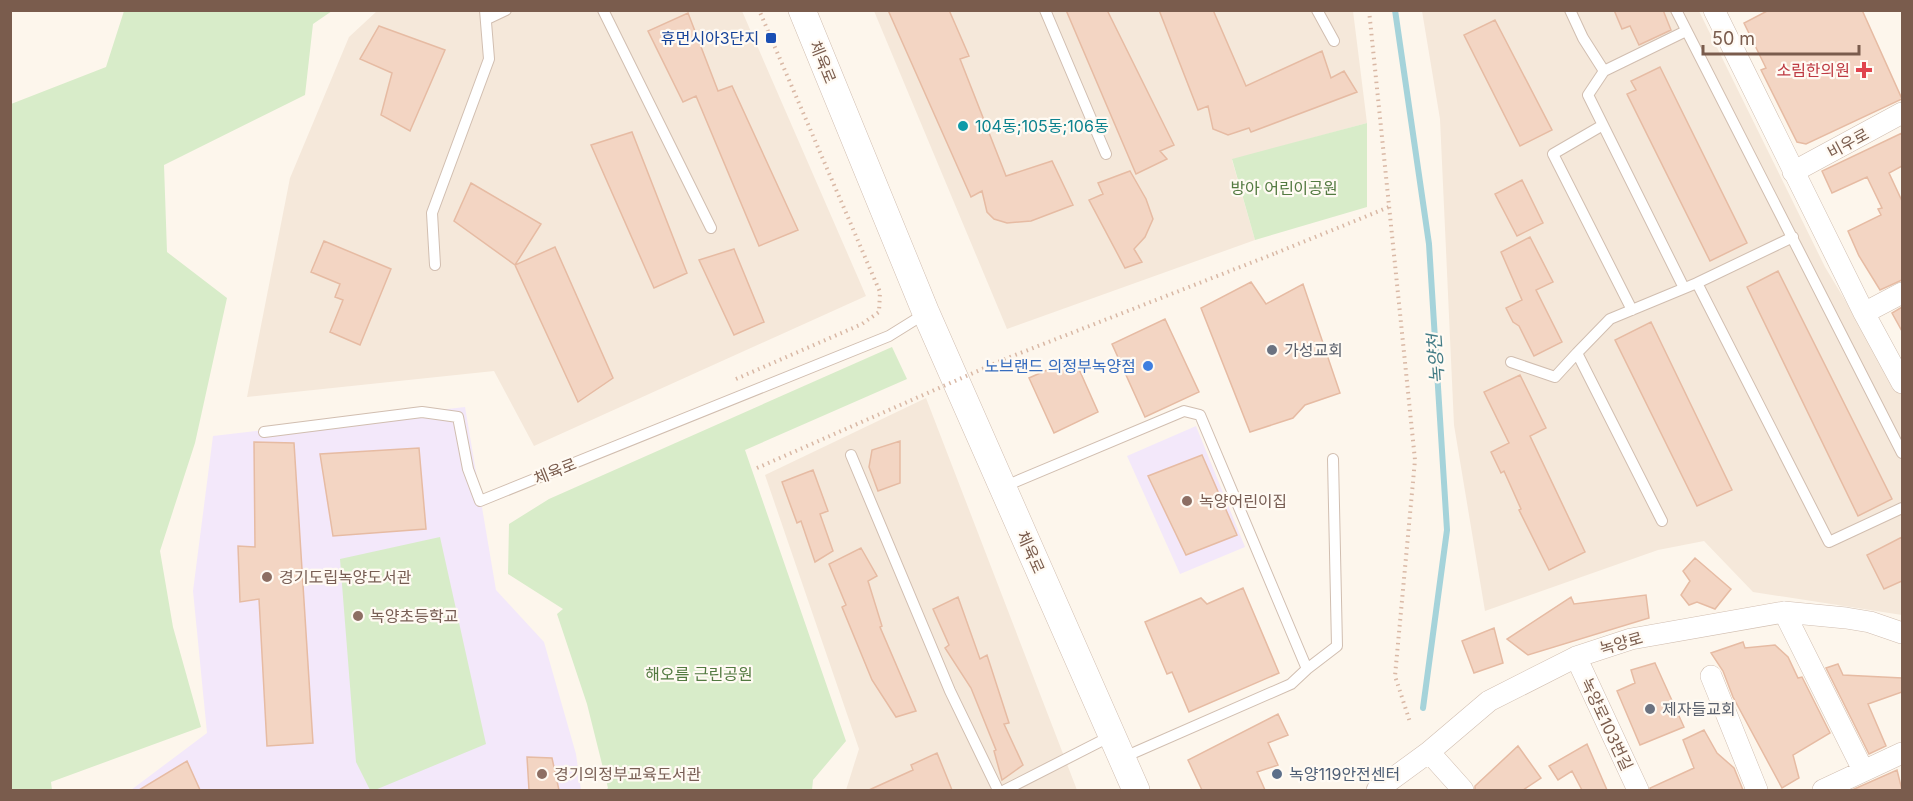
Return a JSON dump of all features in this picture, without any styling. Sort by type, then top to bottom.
[{"type":"street","name":"체육로","points":[[802,10],[926,313],[1136,790]]},
{"type":"street","points":[[1714,10],[1864,314],[1902,383]]},
{"type":"street","name":"비우로","points":[[1793,172],[1902,113]]},
{"type":"street","points":[[1864,314],[1902,292]]},
{"type":"street","points":[[1784,612],[1863,770]]},
{"type":"street","name":"녹양로","points":[[1377,790],[1429,752],[1489,701],[1576,657],[1661,632],[1784,612],[1854,619],[1902,633]]},
{"type":"street","name":"녹양로103번길","points":[[1576,657],[1638,790]]},
{"type":"street","points":[[1711,676],[1757,790]]},
{"type":"street","points":[[1429,752],[1463,790]]},
{"type":"street","points":[[1823,790],[1902,753]]},
{"type":"lane","points":[[435,265],[432,213],[442,180],[489,59],[486,15],[506,10]]},
{"type":"lane","points":[[603,10],[711,228]]},
{"type":"lane","points":[[1045,10],[1106,154]]},
{"type":"lane","points":[[1317,10],[1334,41]]},
{"type":"lane","points":[[1570,10],[1604,71]]},
{"type":"lane","points":[[1676,10],[1902,453]]},
{"type":"lane","points":[[1684,288],[1588,95],[1604,71],[1686,31]]},
{"type":"lane","points":[[1603,125],[1553,154],[1632,310]]},
{"type":"lane","points":[[1511,362],[1554,377],[1610,318],[1697,283],[1793,237]]},
{"type":"lane","points":[[1697,283],[1829,542],[1902,508]]},
{"type":"lane","name":"체육로","points":[[264,432],[422,411],[458,417],[468,469],[480,501],[889,336],[926,313]]},
{"type":"lane","points":[[1577,353],[1662,521]]},
{"type":"lane","points":[[1003,487],[1184,411],[1200,415],[1307,669]]},
{"type":"lane","points":[[851,455],[950,691],[998,790]]},
{"type":"lane","points":[[1005,790],[1116,747],[1292,684],[1337,645],[1333,459]]},
{"type":"path","points":[[730,381],[862,324],[879,312],[880,292],[759,10]]},
{"type":"path","points":[[1369,10],[1415,460],[1395,676],[1410,723]]},
{"type":"path","points":[[757,468],[1005,359],[1389,207]]},
{"type":"shaded area","points":[[377,11],[742,11],[866,296],[534,446],[494,371],[247,397],[290,178],[349,37]]},
{"type":"shaded area","points":[[874,11],[1353,11],[1367,123],[1232,160],[1255,240],[1007,329]]},
{"type":"shaded area","points":[[1422,11],[1699,11],[1825,267],[1902,395],[1902,615],[1753,592],[1704,541],[1658,550],[1485,611],[1454,425],[1440,119]]},
{"type":"shaded area","points":[[926,398],[1077,790],[846,790],[859,749],[765,475]]},
{"type":"shaded area","name":"녹양초등학교","points":[[465,407],[496,590],[544,642],[576,754],[581,790],[131,790],[207,733],[193,591],[213,436]]},
{"type":"shaded area","name":"녹양어린이집","points":[[1196,426],[1245,547],[1180,574],[1127,456]]},
{"type":"green space","points":[[124,11],[332,11],[313,24],[305,95],[164,165],[167,252],[227,298],[195,443],[160,551],[173,627],[201,727],[51,782],[52,790],[11,790],[11,104],[106,67]]},
{"type":"green space","name":"방아 어린이공원","points":[[1367,123],[1367,207],[1255,240],[1232,159]]},
{"type":"green space","name":"해오름 근린공원","points":[[892,347],[907,379],[745,450],[846,741],[813,780],[812,790],[606,790],[608,788],[587,704],[557,614],[563,609],[508,574],[509,524],[549,499]]},
{"type":"green space","points":[[440,537],[486,744],[375,790],[370,790],[356,762],[340,559]]},
{"type":"building","name":"104동;105동;106동","points":[[888,10],[949,10],[969,56],[960,59],[1006,176],[1052,161],[1073,205],[1031,221],[1007,223],[994,219],[987,212],[982,191],[971,197]]},
{"type":"building","name":"104동;105동;106동","points":[[1066,10],[1107,10],[1174,145],[1160,151],[1167,159],[1136,174]]},
{"type":"building","points":[[1159,10],[1213,10],[1246,86],[1322,51],[1331,78],[1344,71],[1357,92],[1251,132],[1249,128],[1228,135],[1213,129],[1208,106],[1198,110]]},
{"type":"building","points":[[1614,10],[1663,10],[1671,30],[1639,45],[1630,26],[1622,29]]},
{"type":"building","points":[[1769,10],[1862,10],[1902,99],[1806,144],[1797,142],[1761,70],[1766,68],[1744,23]]},
{"type":"building","points":[[688,13],[718,91],[732,86],[798,230],[759,246],[696,96],[683,102],[648,31]]},
{"type":"building","points":[[1495,20],[1552,130],[1520,146],[1464,35]]},
{"type":"building","points":[[379,26],[445,50],[410,131],[381,115],[392,73],[360,59]]},
{"type":"building","points":[[1660,67],[1747,243],[1710,261],[1627,94],[1636,90],[1631,81]]},
{"type":"building","points":[[632,132],[687,273],[654,288],[591,145]]},
{"type":"building","points":[[1902,133],[1902,166],[1889,173],[1902,201],[1902,280],[1880,290],[1859,256],[1848,231],[1881,215],[1878,209],[1882,208],[1867,177],[1832,193],[1822,171]]},
{"type":"building","name":"104동;105동;106동","points":[[1130,171],[1146,199],[1153,219],[1145,237],[1134,249],[1142,262],[1125,268],[1089,200],[1103,194],[1098,183]]},
{"type":"building","points":[[1522,180],[1543,223],[1517,236],[1495,194]]},
{"type":"building","points":[[471,183],[541,224],[515,265],[454,221]]},
{"type":"building","points":[[1530,237],[1553,282],[1536,290],[1562,342],[1534,356],[1519,326],[1513,322],[1506,308],[1522,300],[1501,252]]},
{"type":"building","points":[[324,241],[391,269],[360,345],[330,332],[343,300],[335,297],[340,284],[311,272]]},
{"type":"building","points":[[555,247],[613,378],[578,402],[515,265]]},
{"type":"building","points":[[734,249],[764,322],[734,335],[699,260]]},
{"type":"building","points":[[1778,271],[1892,499],[1858,516],[1747,287]]},
{"type":"building","name":"가성교회","points":[[1251,282],[1266,304],[1303,284],[1340,393],[1305,405],[1293,418],[1250,432],[1201,308]]},
{"type":"building","points":[[1902,307],[1902,331],[1892,313]]},
{"type":"building","points":[[1165,319],[1199,392],[1145,417],[1112,344]]},
{"type":"building","points":[[1651,322],[1732,490],[1697,506],[1615,340]]},
{"type":"building","points":[[1074,358],[1098,412],[1054,433],[1029,378]]},
{"type":"building","points":[[1520,375],[1546,428],[1530,436],[1585,552],[1549,570],[1519,510],[1521,509],[1504,471],[1501,473],[1491,452],[1509,443],[1484,392]]},
{"type":"building","points":[[900,441],[900,483],[878,491],[869,467],[872,450]]},
{"type":"building","points":[[254,442],[294,443],[313,743],[267,746],[259,599],[240,602],[238,546],[255,547]]},
{"type":"building","points":[[419,448],[426,529],[333,536],[320,454]]},
{"type":"building","points":[[1202,455],[1237,535],[1186,555],[1148,476]]},
{"type":"building","points":[[813,470],[828,511],[820,514],[833,551],[815,562],[801,521],[797,523],[782,482]]},
{"type":"building","points":[[1902,537],[1902,581],[1884,589],[1867,555]]},
{"type":"building","points":[[861,548],[877,576],[868,581],[882,626],[880,627],[916,711],[896,717],[872,680],[842,607],[846,605],[829,564]]},
{"type":"building","points":[[1695,558],[1731,589],[1715,609],[1697,602],[1689,605],[1681,595],[1690,581],[1683,571]]},
{"type":"building","points":[[1243,588],[1279,673],[1189,712],[1172,672],[1167,674],[1145,622],[1201,598],[1207,604]]},
{"type":"building","points":[[1646,595],[1649,618],[1528,655],[1507,639],[1571,597],[1574,604]]},
{"type":"building","points":[[958,597],[980,659],[987,655],[1009,723],[1004,724],[1023,765],[1002,780],[994,751],[996,750],[971,688],[945,648],[949,645],[933,609]]},
{"type":"building","points":[[1494,628],[1503,663],[1474,673],[1462,641]]},
{"type":"building","points":[[1743,642],[1745,648],[1775,645],[1788,657],[1798,678],[1802,677],[1830,733],[1793,755],[1799,778],[1782,788],[1733,697],[1723,671],[1711,653]]},
{"type":"building","name":"제자들교회","points":[[1655,663],[1684,727],[1640,745],[1617,691],[1635,683],[1631,670]]},
{"type":"building","points":[[1838,664],[1843,675],[1902,678],[1902,692],[1868,704],[1886,746],[1869,754],[1826,668]]},
{"type":"building","points":[[1278,714],[1288,735],[1268,743],[1278,765],[1257,772],[1265,790],[1202,790],[1188,760]]},
{"type":"building","points":[[1704,730],[1717,753],[1734,768],[1743,790],[1651,790],[1650,788],[1694,768],[1683,740]]},
{"type":"building","points":[[1587,744],[1607,790],[1582,790],[1572,771],[1558,780],[1549,766]]},
{"type":"building","points":[[1518,746],[1541,778],[1523,790],[1475,790],[1475,786]]},
{"type":"building","points":[[937,753],[952,790],[869,790],[913,770],[911,765]]},
{"type":"building","name":"경기의정부교육도서관","points":[[527,757],[552,758],[559,790],[529,790]]},
{"type":"building","points":[[187,761],[200,790],[139,790]]},
{"type":"building","points":[[1897,770],[1902,790],[1852,790]]},
{"type":"waterway","name":"녹양천","points":[[1395,10],[1429,244],[1447,530],[1423,708]]},
{"type":"place","name":"휴먼시아3단지","points":[[771,38]]},
{"type":"place","name":"소림한의원","points":[[1864,70]]},
{"type":"place","name":"104동;105동;106동","points":[[963,126]]},
{"type":"place","name":"가성교회","points":[[1272,350]]},
{"type":"place","name":"노브랜드 의정부녹양점","points":[[1148,366]]},
{"type":"place","name":"녹양어린이집","points":[[1187,501]]},
{"type":"place","name":"경기도립녹양도서관","points":[[267,577]]},
{"type":"place","name":"녹양초등학교","points":[[358,616]]},
{"type":"place","name":"제자들교회","points":[[1650,709]]},
{"type":"place","name":"경기의정부교육도서관","points":[[542,774]]},
{"type":"place","name":"녹양119안전센터","points":[[1277,774]]}]
